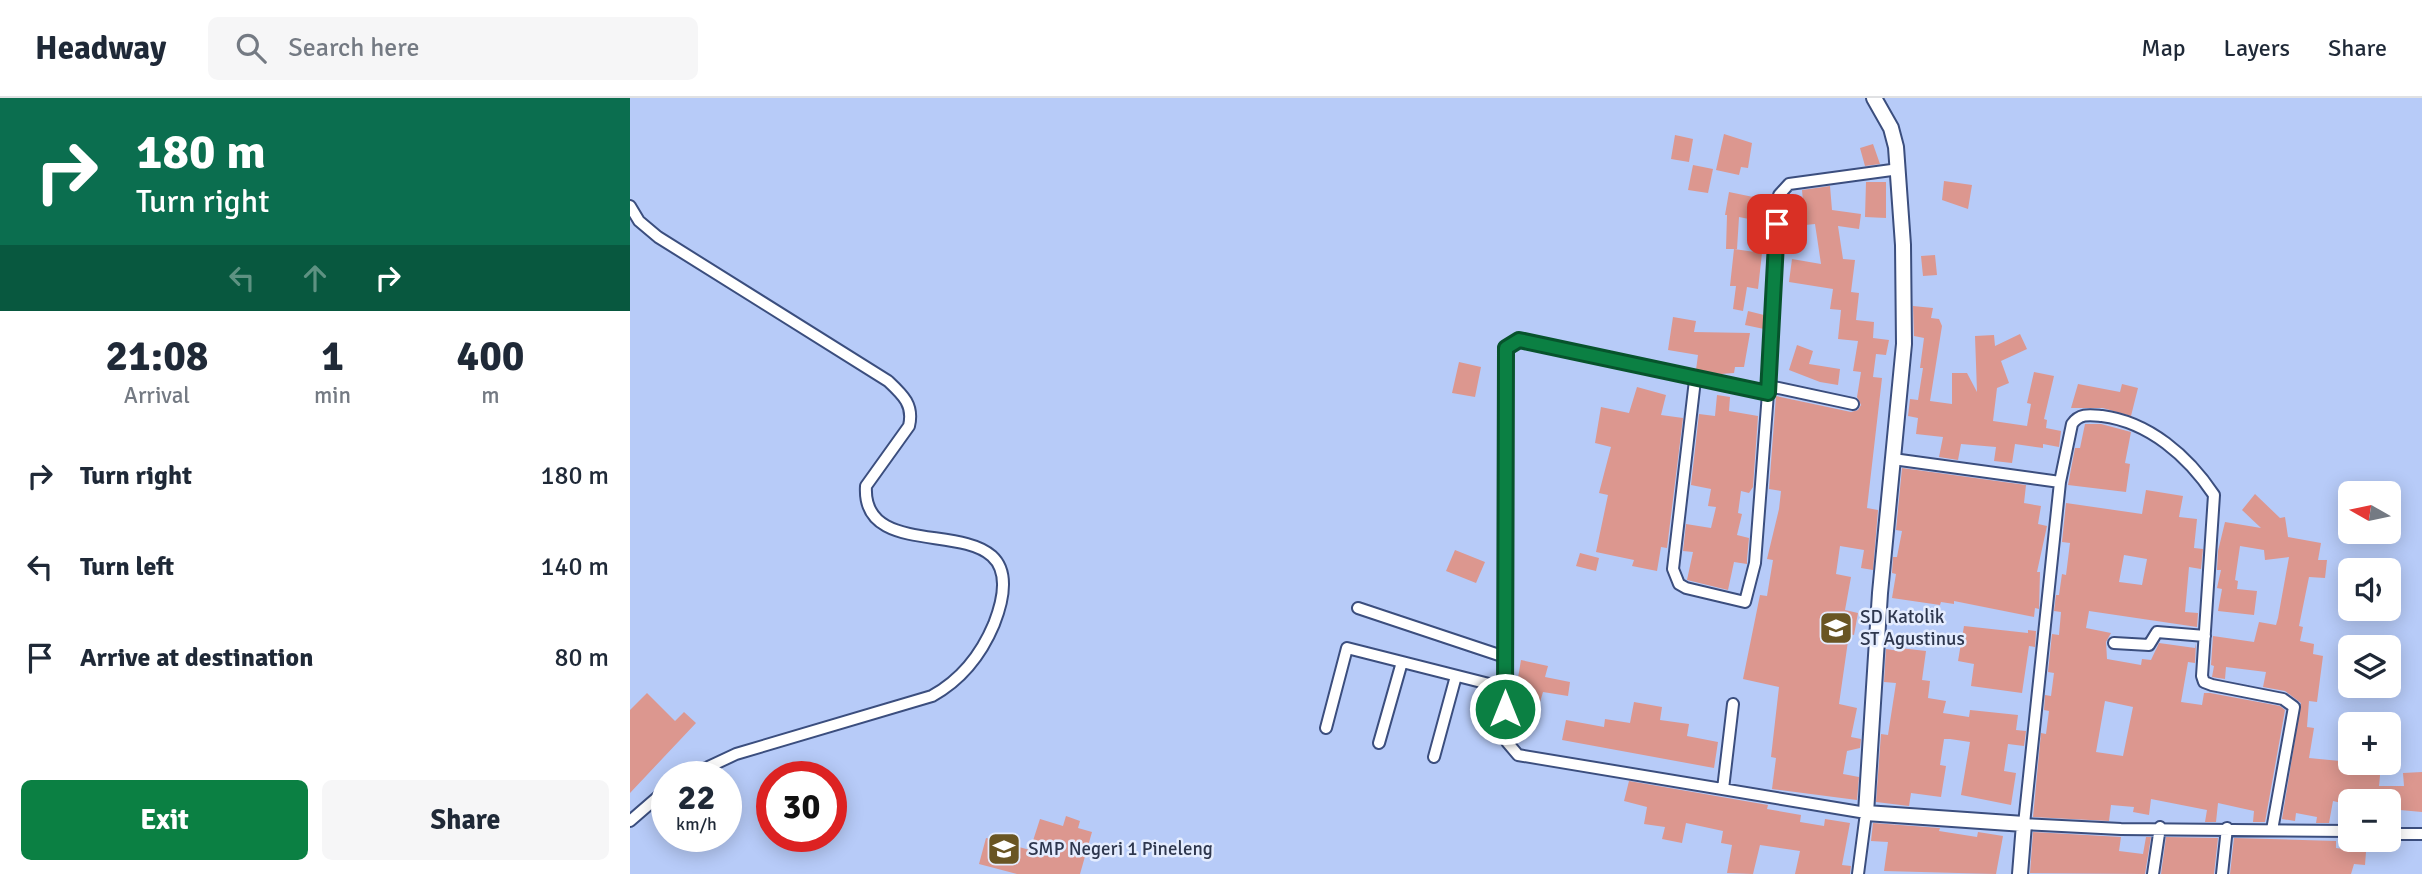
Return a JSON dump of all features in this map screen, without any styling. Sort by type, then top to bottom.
[{"type":"street","points":[[1858,874],[1866,813],[1874,669],[1904,344],[1899,169],[1891,128],[1874,98]]},
{"type":"street","points":[[1695,380],[1673,569],[1679,583],[1686,588],[1743,602],[1748,600],[1755,563],[1769,389],[1778,199],[1782,188],[1789,184],[1899,169]]},
{"type":"street","points":[[630,206],[639,221],[658,237],[888,381],[907,401],[911,417],[909,426],[866,486],[872,513],[889,529],[960,540],[976,547],[992,556],[1003,571],[1004,589],[989,636],[965,671],[943,690],[932,696],[805,736],[736,754],[721,761]]},
{"type":"street","points":[[1853,404],[1769,389],[1695,380],[1519,340],[1506,348],[1505,688],[1507,742],[1518,755],[1866,813],[2122,830],[2160,827],[2338,831]]},
{"type":"street","points":[[2020,874],[2060,482],[2072,424],[2086,415],[2141,425],[2159,437],[2214,495],[2204,682],[2289,701],[2294,706],[2273,830]]},
{"type":"street","points":[[1893,459],[2060,482]]},
{"type":"street","points":[[1358,608],[1505,657]]},
{"type":"street","points":[[2114,643],[2149,645],[2157,632],[2205,636]]},
{"type":"street","points":[[1326,727],[1347,648],[1505,688]]},
{"type":"street","points":[[1379,743],[1402,662]]},
{"type":"street","points":[[1434,757],[1456,676]]},
{"type":"street","points":[[1723,789],[1733,704]]},
{"type":"street","points":[[630,821],[651,803]]},
{"type":"street","points":[[2152,874],[2160,827]]},
{"type":"street","points":[[2222,874],[2227,828]]},
{"type":"street","points":[[2401,834],[2422,834]]},
{"type":"building","points":[[1724,134],[1752,143],[1748,168],[1741,167],[1739,175],[1716,170]]},
{"type":"building","points":[[1675,135],[1693,139],[1689,162],[1671,159]]},
{"type":"building","points":[[1873,144],[1880,164],[1865,166],[1860,148]]},
{"type":"building","points":[[1693,165],[1713,169],[1708,193],[1688,190]]},
{"type":"building","points":[[1944,181],[1972,185],[1968,209],[1942,200]]},
{"type":"building","points":[[1866,182],[1886,182],[1886,218],[1865,217]]},
{"type":"building","points":[[1830,186],[1832,210],[1861,214],[1859,229],[1838,226],[1843,259],[1855,260],[1851,292],[1859,293],[1856,320],[1874,322],[1873,338],[1889,340],[1886,355],[1876,354],[1873,377],[1882,378],[1867,508],[1878,510],[1873,570],[1861,568],[1864,550],[1840,546],[1836,574],[1851,577],[1845,610],[1858,613],[1854,635],[1849,634],[1839,704],[1857,708],[1851,737],[1861,739],[1860,748],[1847,751],[1843,774],[1859,777],[1857,800],[1772,789],[1776,758],[1771,757],[1779,687],[1743,679],[1760,595],[1767,596],[1773,560],[1767,559],[1779,509],[1781,491],[1769,489],[1776,396],[1851,412],[1858,410],[1861,405],[1857,397],[1861,372],[1853,371],[1858,341],[1838,339],[1841,310],[1830,309],[1833,289],[1789,282],[1792,259],[1821,264],[1815,224],[1805,225],[1802,190]]},
{"type":"building","points":[[1729,192],[1758,198],[1754,220],[1739,217],[1737,249],[1726,249],[1725,215]]},
{"type":"building","points":[[1734,249],[1762,253],[1758,289],[1747,287],[1743,311],[1733,309],[1736,286],[1730,286]]},
{"type":"building","points":[[1935,255],[1937,275],[1923,276],[1921,256]]},
{"type":"building","points":[[1913,306],[1933,308],[1931,318],[1939,319],[1942,326],[1930,401],[1952,404],[1952,373],[1967,373],[1977,392],[1975,336],[1994,335],[1995,346],[2020,334],[2027,349],[2001,361],[2009,383],[1997,388],[1993,421],[2027,426],[2031,404],[2027,403],[2034,372],[2054,376],[2044,419],[2047,420],[2046,428],[2061,431],[2059,447],[2015,444],[2012,463],[1994,461],[1996,447],[1961,444],[1958,460],[1939,457],[1943,437],[1916,434],[1918,418],[1908,416],[1910,399],[1918,400],[1923,368],[1920,368],[1924,338],[1914,336]]},
{"type":"building","points":[[1748,311],[1764,315],[1764,329],[1745,325]]},
{"type":"building","points":[[1673,317],[1696,321],[1694,332],[1750,333],[1744,367],[1735,367],[1734,373],[1721,374],[1696,370],[1698,355],[1668,350]]},
{"type":"building","points":[[1797,345],[1813,351],[1809,364],[1840,369],[1838,385],[1820,382],[1789,370]]},
{"type":"building","points":[[1459,362],[1481,367],[1475,397],[1452,393]]},
{"type":"building","points":[[2078,384],[2120,392],[2122,384],[2138,388],[2131,416],[2103,408],[2071,408]]},
{"type":"building","points":[[1637,387],[1666,395],[1661,415],[1683,418],[1667,548],[1661,547],[1657,571],[1632,566],[1634,560],[1596,552],[1608,495],[1599,493],[1611,447],[1595,443],[1601,407],[1629,413]]},
{"type":"building","points":[[1717,395],[1730,397],[1729,411],[1758,416],[1753,487],[1749,493],[1741,491],[1738,513],[1742,514],[1737,535],[1749,538],[1747,564],[1734,562],[1728,590],[1687,580],[1693,552],[1683,551],[1686,524],[1711,528],[1716,507],[1708,506],[1711,489],[1691,485],[1699,414],[1715,416]]},
{"type":"building","points":[[2085,424],[2101,424],[2131,432],[2125,463],[2130,464],[2126,492],[2068,485],[2075,448],[2080,448]]},
{"type":"building","points":[[1902,468],[2026,485],[2024,503],[2041,506],[2038,524],[2047,526],[2037,572],[2040,572],[2039,609],[2035,608],[2034,617],[1954,601],[1954,604],[1941,602],[1940,605],[1892,598],[1896,574],[1892,573],[1893,557],[1897,557],[1902,531],[1896,530]]},
{"type":"building","points":[[2146,490],[2183,496],[2179,517],[2197,519],[2194,548],[2203,549],[2201,569],[2189,567],[2185,612],[2198,613],[2197,627],[2089,611],[2086,628],[2111,633],[2106,642],[2107,659],[2141,665],[2142,659],[2151,660],[2159,643],[2195,648],[2196,643],[2195,663],[2188,662],[2181,702],[2202,705],[2204,693],[2210,693],[2280,706],[2285,710],[2265,822],[2253,822],[2254,811],[2218,803],[2216,822],[2205,822],[2207,810],[2151,799],[2149,815],[2133,812],[2134,807],[2111,805],[2109,821],[2033,817],[2041,733],[2046,734],[2049,711],[2044,710],[2045,695],[2051,696],[2054,673],[2048,672],[2052,634],[2059,635],[2061,612],[2054,611],[2056,595],[2059,595],[2062,574],[2066,575],[2070,543],[2062,542],[2066,503],[2142,514]],"holes":[[[2124,555],[2147,559],[2142,585],[2119,582]],[[2105,701],[2133,707],[2123,756],[2096,752]]]},
{"type":"building","points":[[2255,494],[2280,518],[2285,517],[2288,537],[2321,543],[2318,560],[2327,560],[2325,578],[2309,577],[2299,626],[2303,627],[2300,641],[2314,644],[2313,654],[2323,656],[2317,702],[2309,701],[2307,727],[2314,728],[2309,758],[2338,761],[2338,775],[2380,775],[2379,786],[2404,786],[2403,773],[2422,772],[2422,812],[2401,810],[2401,789],[2338,789],[2338,802],[2333,801],[2329,823],[2316,823],[2317,817],[2296,813],[2295,821],[2282,819],[2301,703],[2285,691],[2263,687],[2266,672],[2226,667],[2225,679],[2212,677],[2213,636],[2254,642],[2259,622],[2276,625],[2289,557],[2265,560],[2264,550],[2240,546],[2235,580],[2238,581],[2237,589],[2257,591],[2254,615],[2218,611],[2222,589],[2217,588],[2221,570],[2217,570],[2218,551],[2225,522],[2261,528],[2242,510]]},
{"type":"building","points":[[1455,550],[1485,562],[1476,583],[1446,571]]},
{"type":"building","points":[[1580,553],[1599,558],[1596,571],[1576,566]]},
{"type":"building","points":[[1964,626],[2028,633],[2028,630],[2036,631],[2035,647],[2029,646],[2022,693],[1971,686],[1974,664],[1958,661]]},
{"type":"building","points":[[1900,648],[1926,651],[1922,680],[1930,681],[1928,698],[1946,701],[1943,713],[1969,717],[1970,710],[2018,715],[2016,730],[2026,731],[2024,746],[2008,744],[2004,771],[2016,773],[2011,805],[1961,795],[1970,742],[1950,739],[1944,739],[1940,765],[1946,766],[1941,797],[1911,793],[1909,806],[1876,802],[1881,734],[1888,735],[1896,683],[1884,682],[1886,649],[1900,651]]},
{"type":"building","points":[[1521,660],[1548,666],[1545,677],[1570,682],[1568,696],[1543,692],[1540,702],[1515,696]]},
{"type":"building","points":[[647,693],[675,721],[684,712],[696,723],[660,761],[651,761],[651,771],[630,793],[630,710]]},
{"type":"building","points":[[1634,702],[1662,707],[1660,720],[1689,724],[1687,736],[1718,742],[1714,768],[1562,740],[1566,720],[1604,727],[1605,719],[1630,723]]},
{"type":"building","points":[[1629,781],[1768,805],[1767,809],[1801,815],[1800,822],[1824,826],[1825,819],[1850,823],[1842,865],[1851,866],[1850,874],[1795,874],[1800,851],[1760,845],[1753,874],[1727,873],[1732,845],[1721,843],[1723,831],[1686,823],[1682,843],[1662,839],[1665,827],[1644,824],[1647,807],[1624,801]]},
{"type":"building","points":[[1066,816],[1080,821],[1078,828],[1092,832],[1080,874],[1017,874],[979,864],[986,838],[1030,850],[1040,819],[1063,826]]},
{"type":"building","points":[[1873,823],[1940,828],[1939,831],[1977,837],[1978,832],[2003,836],[1996,874],[1884,871],[1888,842],[1871,841]]},
{"type":"building","points":[[2033,832],[2121,837],[2119,851],[2143,854],[2146,837],[2151,837],[2145,874],[2030,873]]},
{"type":"building","points":[[2166,837],[2218,838],[2214,874],[2161,874]]},
{"type":"building","points":[[2234,838],[2336,841],[2338,852],[2366,852],[2365,865],[2354,864],[2351,874],[2230,874]]},
{"type":"place","name":"SD Katolik ST Agustinus","points":[[1836,628]]},
{"type":"place","name":"SMP Negeri 1 Pineleng","points":[[1004,849]]},
{"type":"route","points":[[1505,709],[1506,348],[1513,341],[1519,340],[1695,380],[1768,393],[1777,224]]}]
